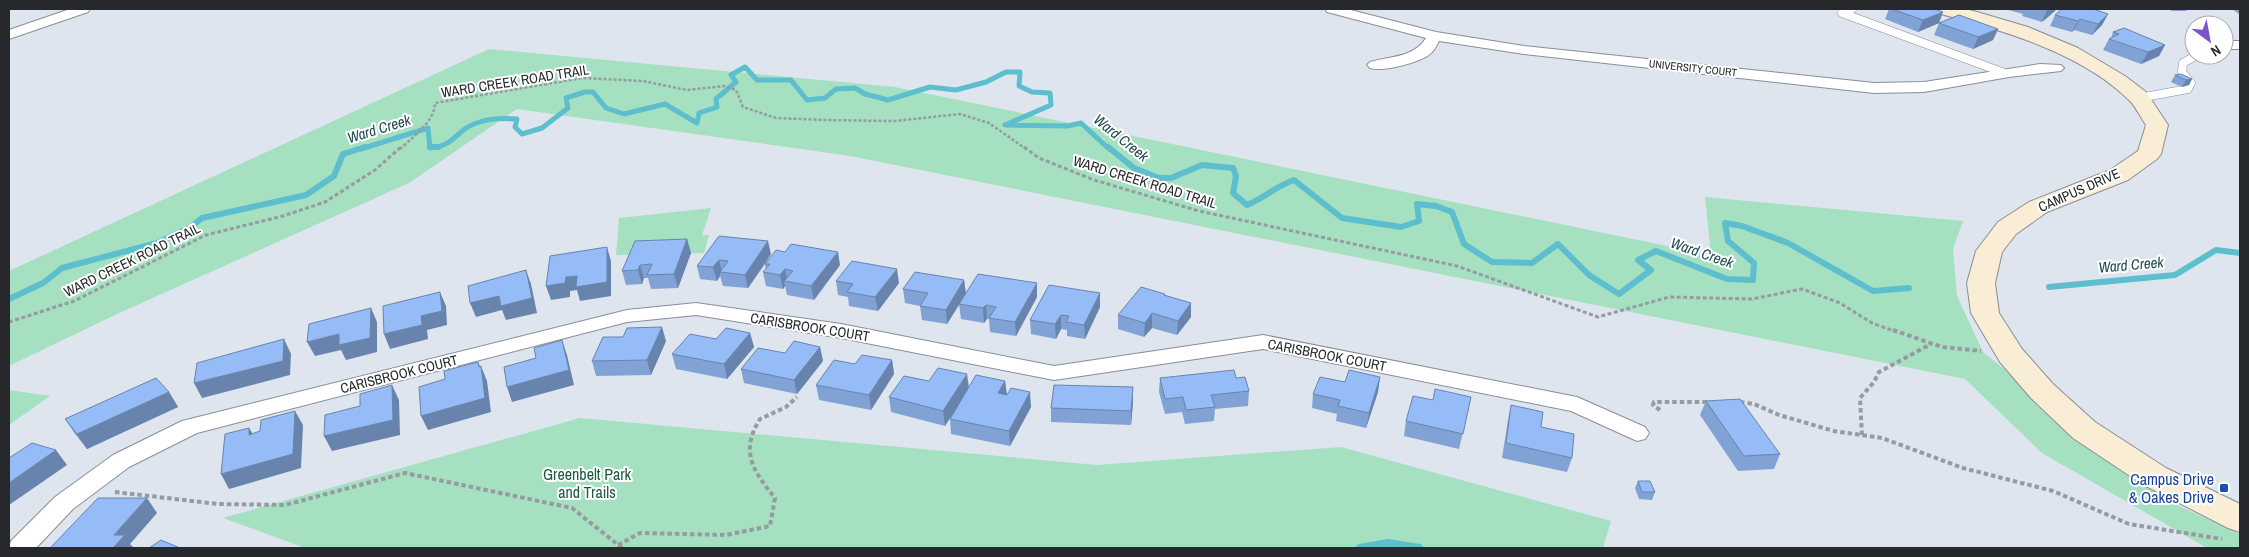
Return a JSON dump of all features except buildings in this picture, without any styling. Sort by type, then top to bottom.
[{"type":"street","points":[[9,35],[83,9]]},
{"type":"street","name":"UNIVERSITY COURT","points":[[1332,9],[1435,36],[1524,50],[1874,88],[1903,89],[1933,86],[2028,68],[2056,68]]},
{"type":"street","name":"CAMPUS DRIVE","points":[[1944,9],[2028,34],[2066,50],[2105,73],[2139,98],[2157,125],[2149,154],[2119,175],[2038,207],[2007,228],[1989,251],[1981,283],[1985,312],[2011,355],[2042,390],[2084,430],[2236,530]]},
{"type":"street","points":[[1375,65],[1398,62],[1425,51],[1435,36]]},
{"type":"street","name":"CARISBROOK COURT","points":[[20,548],[64,503],[121,461],[190,427],[627,316],[696,309],[841,331],[1054,373],[1263,342],[1577,405],[1637,433]]},
{"type":"lane","points":[[1852,9],[1842,12],[2002,72]]},
{"type":"lane","points":[[2139,98],[2188,89],[2191,83],[2182,72],[2184,62]]},
{"type":"path","name":"WARD CREEK ROAD TRAIL","points":[[9,322],[74,301],[206,235],[283,216],[325,202],[375,170],[419,132],[435,109],[435,104],[582,78],[643,81],[687,90],[725,86],[736,90],[743,107],[776,118],[895,121],[960,114],[990,123],[1039,158],[1094,180],[1226,218],[1457,266],[1598,317],[1669,297],[1752,299],[1802,289],[1840,303],[1872,324],[1932,344],[1942,347],[2011,355]]},
{"type":"path","points":[[1862,435],[1860,398],[1874,382],[1879,372],[1932,344]]},
{"type":"path","points":[[110,491],[218,504],[285,505],[405,473],[572,508],[620,547],[640,533],[726,535],[770,526],[775,498],[750,462],[752,435],[756,424],[763,417],[791,406],[797,397]]},
{"type":"path","points":[[1660,410],[1653,404],[1654,402],[1717,402]]},
{"type":"path","points":[[1735,402],[1754,404],[1779,415],[1817,427],[1882,438],[1963,468],[2053,491],[2129,524],[2236,530]]},
{"type":"green space","points":[[489,49],[895,87],[1711,255],[1705,197],[1963,221],[1953,249],[1957,296],[1983,352],[2164,499],[2240,534],[2240,548],[2207,548],[2042,453],[1965,379],[850,156],[517,109],[409,183],[117,314],[9,366],[9,271]]},
{"type":"green space","points":[[711,208],[702,235],[709,235],[704,253],[616,255],[619,218]]},
{"type":"green space","points":[[9,390],[50,396],[9,425]]},
{"type":"green space","name":"Greenbelt Park and Trails","points":[[580,418],[1097,465],[1341,447],[1611,521],[1603,548],[305,548],[223,518]]},
{"type":"waterway","name":"Ward Creek","points":[[438,147],[450,141],[468,127],[479,122],[495,119],[517,119],[515,127],[522,134],[542,128],[568,108],[566,98],[585,92],[593,92],[606,108],[624,114],[665,104],[697,123],[699,113],[717,107],[716,99],[736,82],[731,75],[745,67],[757,80],[791,80],[807,100],[825,98],[836,89],[855,88],[865,94],[888,100],[930,87],[956,90],[986,82],[1006,72],[1020,72],[1019,86],[1032,92],[1050,93],[1051,105],[1005,125],[1068,126],[1081,123],[1109,149]]},
{"type":"waterway","name":"Ward Creek","points":[[361,149],[428,128],[430,148],[438,147]]},
{"type":"waterway","name":"Ward Creek","points":[[9,299],[43,283],[62,268],[157,243],[191,227],[202,218],[306,195],[334,176],[343,154],[365,147]]},
{"type":"waterway","name":"Ward Creek","points":[[430,147],[438,147]]},
{"type":"waterway","name":"Ward Creek","points":[[1108,147],[1134,168],[1159,178],[1171,178],[1202,165],[1233,168],[1236,176],[1233,193],[1247,205],[1294,180],[1342,218],[1401,227],[1419,221],[1417,204],[1436,206],[1452,212],[1464,244],[1492,262],[1532,263],[1558,244],[1589,275],[1619,294],[1651,270],[1638,260],[1656,251],[1727,279],[1753,280],[1754,263],[1728,241],[1725,223],[1742,226],[1788,243],[1873,291],[1909,288]]},
{"type":"waterway","name":"Ward Creek","points":[[2049,287],[2175,275],[2216,250],[2240,253]]},
{"type":"waterway","points":[[1360,548],[1388,543],[1419,548]]},
{"type":"place","name":"Campus Drive & Oakes Drive","points":[[2224,488]]}]
